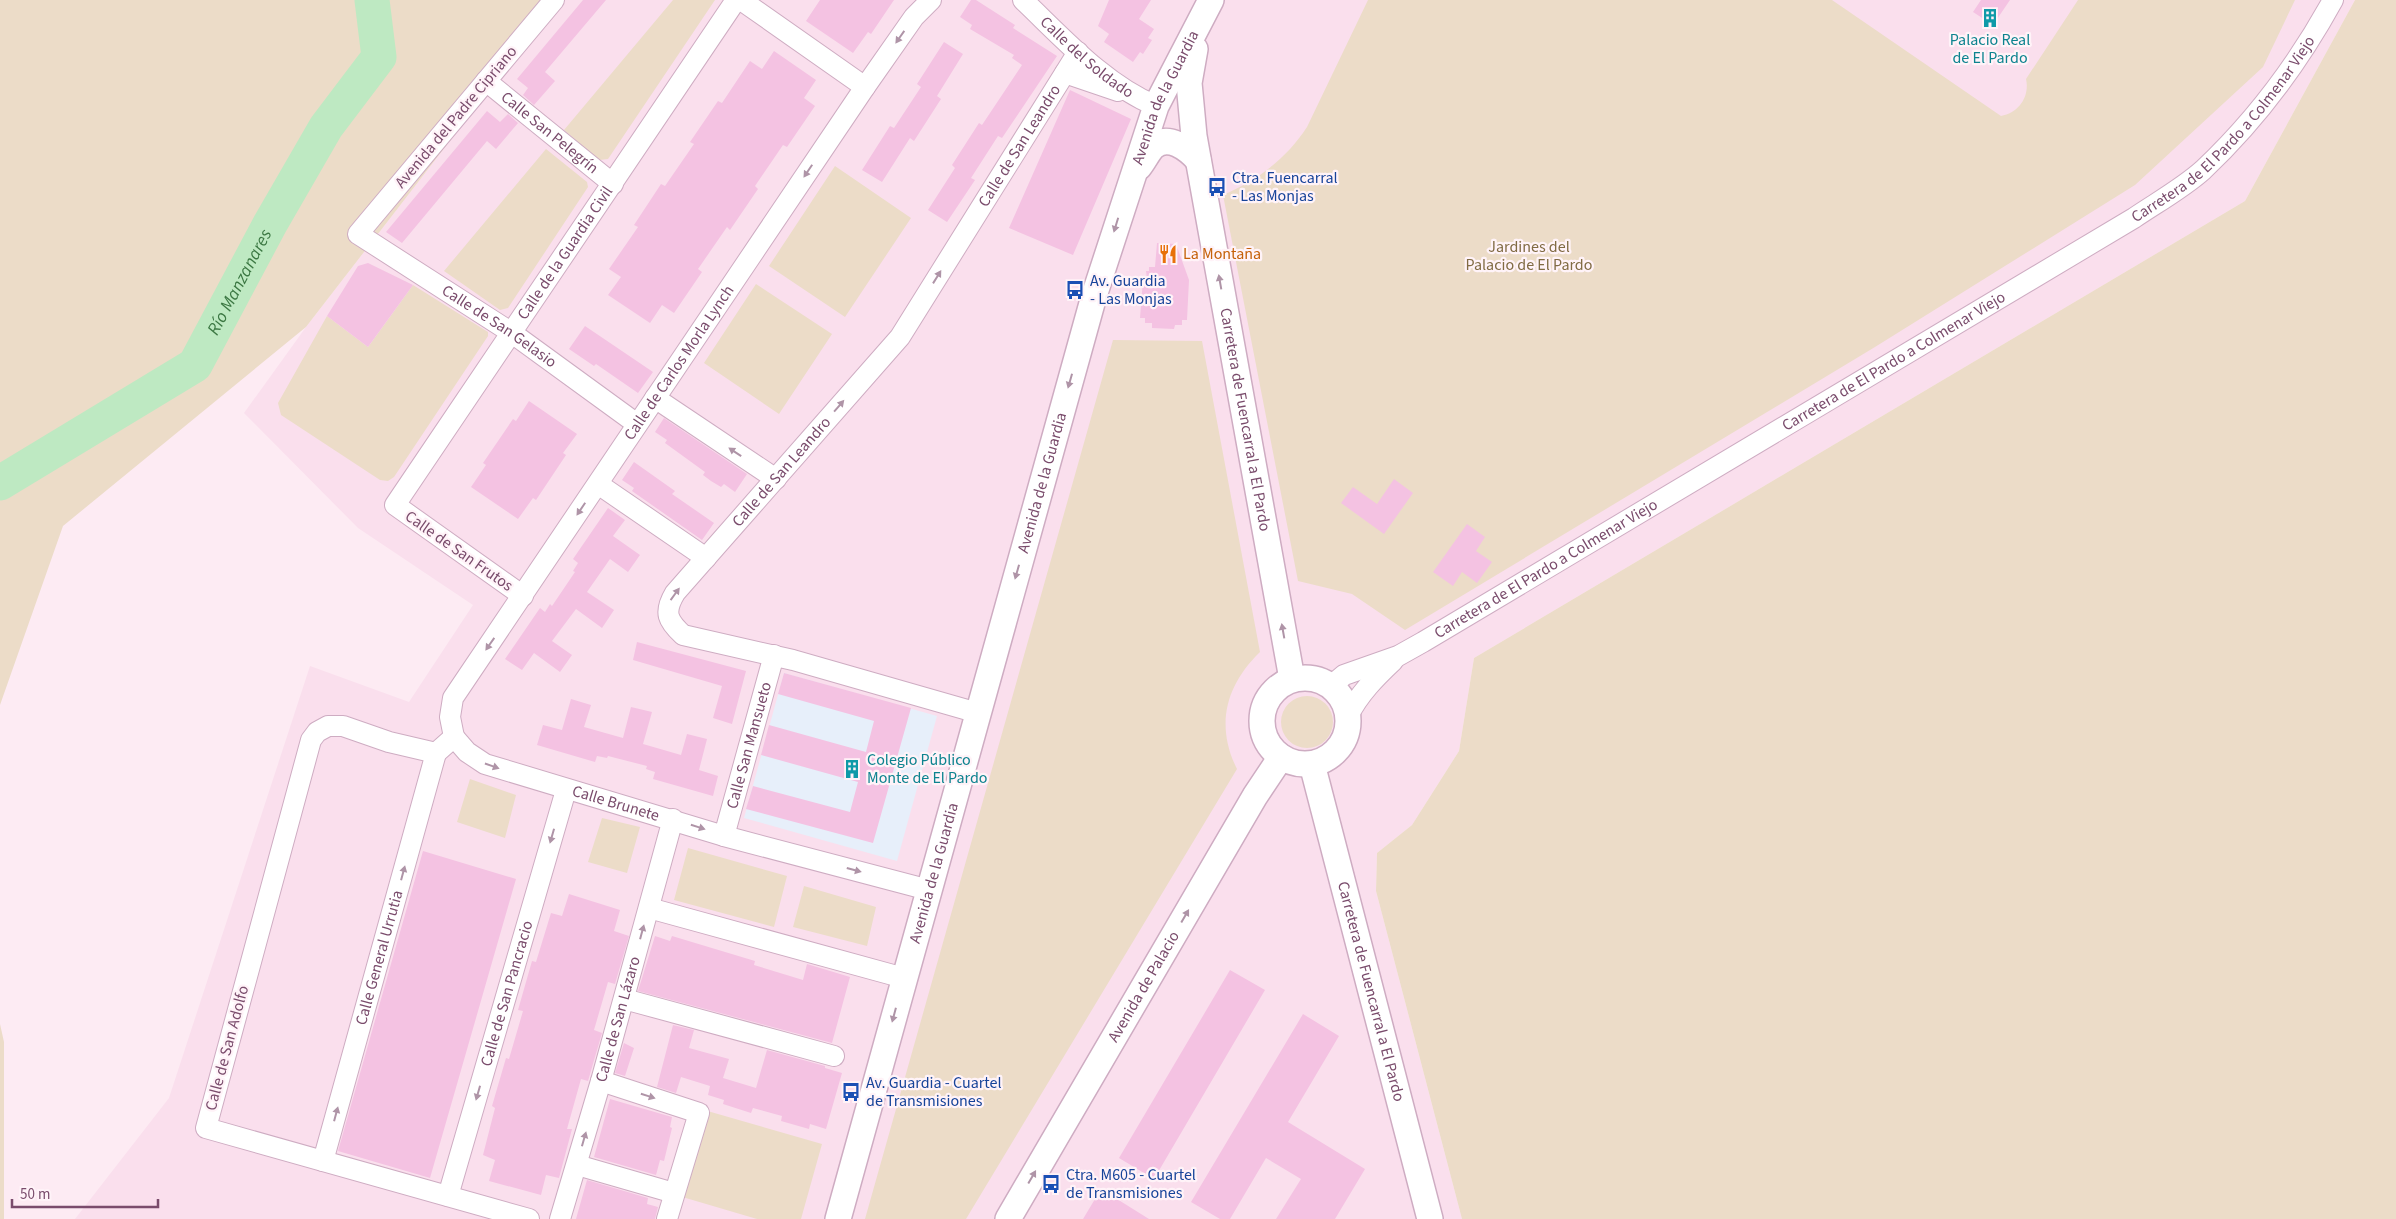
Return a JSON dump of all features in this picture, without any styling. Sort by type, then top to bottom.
[{"type":"street","name":"Avenida del Padre Cipriano","points":[[358,234],[554,0]]},
{"type":"street","name":"Calle de la Guardia Civil","points":[[395,506],[736,0]]},
{"type":"street","points":[[740,0],[865,87]]},
{"type":"street","name":"Calle de Carlos Morla Lynch","points":[[454,737],[450,717],[453,698],[865,87],[914,17],[931,0]]},
{"type":"street","name":"Calle del Soldado","points":[[1024,0],[1078,52],[1132,96],[1156,106]]},
{"type":"street","name":"Avenida de la Guardia","points":[[838,1219],[1094,296],[1156,106],[1200,25],[1211,0]]},
{"type":"street","name":"Carretera de El Pardo a Colmenar Viejo","points":[[1398,656],[2134,218],[2202,171],[2268,100],[2314,35],[2333,0]]},
{"type":"street","name":"Carretera de Fuencarral a El Pardo","points":[[1200,25],[1188,83],[1196,148],[1292,679]]},
{"type":"street","name":"Calle de San Leandro","points":[[978,713],[774,655],[683,635],[671,624],[668,614],[668,603],[900,337],[1078,52]]},
{"type":"street","points":[[1065,73],[1132,96]]},
{"type":"street","name":"Calle San Pelegrín","points":[[486,81],[613,184]]},
{"type":"street","points":[[1156,106],[1170,104],[1188,83]]},
{"type":"street","points":[[1156,106],[1196,148]]},
{"type":"street","points":[[1131,179],[1154,146],[1164,143],[1175,143],[1188,149],[1196,148]]},
{"type":"street","name":"Calle de San Gelasio","points":[[358,234],[512,334],[637,424]]},
{"type":"street","points":[[655,398],[776,479]]},
{"type":"street","points":[[598,484],[706,558]]},
{"type":"street","name":"Calle de San Frutos","points":[[395,506],[523,596]]},
{"type":"street","name":"Calle San Mansueto","points":[[724,836],[774,655]]},
{"type":"street","points":[[1331,686],[1344,675],[1398,656]]},
{"type":"street","points":[[1348,716],[1356,700],[1398,656]]},
{"type":"street","points":[[1312,678],[1331,686],[1344,702],[1348,716],[1348,729],[1340,748],[1328,758],[1312,764],[1295,763],[1281,757],[1270,746],[1264,734],[1262,717],[1270,695],[1277,688],[1292,679],[1312,678]]},
{"type":"street","name":"Calle de San Adolfo","points":[[436,753],[389,742],[343,726],[328,726],[317,732],[311,740],[206,1128],[529,1219]]},
{"type":"street","points":[[436,753],[454,737]]},
{"type":"street","name":"Calle Brunete","points":[[454,737],[467,752],[485,764],[566,790],[672,819],[724,836],[929,890]]},
{"type":"street","name":"Calle General Urrutia","points":[[323,1161],[436,753]]},
{"type":"street","name":"Avenida de Palacio","points":[[1008,1219],[1255,796],[1281,757]]},
{"type":"street","name":"Carretera de Fuencarral a El Pardo","points":[[1312,764],[1430,1219]]},
{"type":"street","name":"Calle de San Pancracio","points":[[448,1196],[566,790]]},
{"type":"street","name":"Calle de San Lázaro","points":[[560,1219],[624,1000],[672,819]]},
{"type":"street","points":[[649,908],[904,978]]},
{"type":"street","points":[[624,1000],[834,1056]]},
{"type":"street","points":[[601,1081],[699,1113],[667,1219]]},
{"type":"street","points":[[577,1165],[674,1193]]},
{"type":"shaded area","points":[[559,0],[2355,0],[2245,201],[1474,658],[1459,751],[1412,825],[1377,853],[1376,891],[1462,1219],[75,1219],[169,1098],[310,666],[409,702],[473,605],[358,528],[244,413],[306,327]]},
{"type":"shaded area","points":[[784,673],[937,716],[897,861],[744,818]]},
{"type":"green space","points":[[0,0],[559,0],[306,327],[63,526],[0,705]]},
{"type":"green space","points":[[673,0],[715,0],[608,159],[599,160],[564,130]]},
{"type":"green space","name":"Jardines del Palacio de El Pardo","points":[[1368,0],[1832,0],[2001,116],[2013,111],[2022,103],[2026,92],[2026,79],[2078,0],[2295,0],[2263,67],[2135,185],[1875,347],[1405,630],[1352,594],[1298,581],[1223,195],[1248,183],[1270,167],[1299,138],[1307,127]]},
{"type":"green space","points":[[2355,0],[2396,0],[2396,1219],[1462,1219],[1376,891],[1377,853],[1412,825],[1459,751],[1474,658],[2245,201]]},
{"type":"green space","points":[[546,149],[587,182],[588,187],[508,308],[500,310],[444,271]]},
{"type":"green space","points":[[835,166],[911,218],[845,317],[769,266]]},
{"type":"green space","points":[[756,284],[832,334],[779,414],[704,363]]},
{"type":"green space","points":[[413,285],[488,332],[488,336],[394,477],[388,481],[380,480],[281,415],[278,403],[327,316],[368,347]]},
{"type":"green space","points":[[1113,340],[1202,341],[1260,652],[1239,678],[1228,706],[1226,721],[1227,737],[1230,753],[1237,769],[966,1219],[865,1219]]},
{"type":"green space","points":[[1307,696],[1317,698],[1325,704],[1331,712],[1333,722],[1331,732],[1325,740],[1317,746],[1307,748],[1297,746],[1289,740],[1283,732],[1281,722],[1283,712],[1289,704],[1297,698]]},
{"type":"green space","points":[[470,779],[516,795],[505,838],[457,822]]},
{"type":"green space","points":[[602,818],[640,827],[627,873],[588,862]]},
{"type":"green space","points":[[688,848],[787,876],[774,927],[674,900]]},
{"type":"green space","points":[[804,886],[876,907],[867,946],[793,927]]},
{"type":"green space","points":[[0,1024],[4,1042],[4,1219],[0,1219]]},
{"type":"green space","points":[[704,1110],[822,1144],[801,1219],[757,1219],[679,1196]]},
{"type":"building","points":[[583,0],[606,0],[545,72],[555,81],[534,105],[523,95],[528,88],[517,79]]},
{"type":"building","points":[[820,0],[894,0],[871,34],[868,32],[853,53],[806,21]]},
{"type":"building","points":[[971,0],[976,0],[1015,25],[1013,28],[1057,56],[1002,138],[998,136],[971,178],[975,180],[947,222],[928,210],[955,168],[952,165],[979,123],[982,125],[1022,65],[1012,58],[1014,55],[970,29],[972,25],[960,17]]},
{"type":"building","points":[[1109,0],[1151,0],[1139,19],[1154,29],[1148,38],[1152,40],[1143,54],[1140,52],[1133,62],[1104,42],[1109,34],[1098,26]]},
{"type":"building","name":"Palacio Real de El Pardo","points":[[1981,0],[2010,0],[1993,25],[1973,12]]},
{"type":"building","points":[[944,42],[963,54],[937,96],[941,99],[914,141],[910,138],[882,182],[862,170],[890,126],[894,128],[921,87],[917,84]]},
{"type":"building","points":[[774,51],[816,80],[804,98],[815,106],[787,147],[783,145],[755,186],[758,189],[730,230],[727,227],[698,269],[702,272],[674,313],[662,305],[650,323],[608,295],[621,277],[609,269],[638,227],[634,225],[661,184],[665,186],[694,144],[690,142],[718,101],[722,103],[750,61],[762,69]]},
{"type":"building","points":[[1070,90],[1131,119],[1073,255],[1009,228]]},
{"type":"building","points":[[487,111],[500,122],[508,114],[518,123],[496,149],[487,141],[402,243],[386,232]]},
{"type":"building","points":[[1157,243],[1176,244],[1189,280],[1187,320],[1182,320],[1182,325],[1175,325],[1174,329],[1152,328],[1152,323],[1145,323],[1145,318],[1140,318],[1143,279],[1147,279],[1146,271],[1149,271],[1149,267],[1155,267]]},
{"type":"building","points":[[368,263],[413,285],[368,347],[327,316],[358,266]]},
{"type":"building","points":[[585,326],[653,372],[638,393],[596,364],[594,366],[569,349]]},
{"type":"building","points":[[529,401],[577,434],[563,453],[566,455],[536,500],[533,498],[518,519],[471,487],[486,465],[483,463],[513,419],[516,421]]},
{"type":"building","points":[[664,418],[747,474],[735,492],[724,484],[721,487],[711,481],[703,475],[705,472],[665,443],[667,440],[655,432]]},
{"type":"building","points":[[634,462],[675,491],[672,494],[714,523],[702,540],[632,491],[634,488],[622,480]]},
{"type":"building","points":[[1394,479],[1413,493],[1384,534],[1341,503],[1353,487],[1377,504]]},
{"type":"building","points":[[608,508],[625,520],[613,536],[640,555],[628,572],[610,559],[587,592],[614,610],[602,628],[576,609],[552,641],[572,655],[560,672],[534,653],[522,670],[505,659],[540,608],[545,612],[550,604],[552,606],[575,572],[573,571],[578,563],[573,559]]},
{"type":"building","points":[[1467,524],[1485,537],[1476,551],[1492,562],[1477,583],[1462,572],[1453,586],[1433,572]]},
{"type":"building","points":[[637,642],[746,671],[732,724],[713,718],[722,686],[633,660]]},
{"type":"building","name":"Colegio Público Monte de El Pardo","points":[[784,673],[911,708],[873,843],[746,809],[753,786],[850,812],[858,782],[761,755],[769,725],[866,752],[874,721],[778,694]]},
{"type":"building","points":[[571,699],[591,705],[584,727],[623,738],[631,707],[652,712],[643,744],[681,755],[687,734],[707,739],[699,770],[718,776],[713,796],[653,779],[655,772],[646,769],[647,766],[608,756],[607,758],[597,756],[595,762],[537,745],[543,725],[562,730]]},
{"type":"building","points":[[423,851],[516,879],[430,1178],[338,1151]]},
{"type":"building","points":[[569,894],[620,910],[614,931],[629,936],[615,984],[608,982],[594,1030],[602,1033],[588,1081],[581,1079],[567,1129],[572,1129],[559,1178],[546,1175],[541,1195],[489,1181],[495,1160],[483,1155],[495,1108],[492,1106],[506,1058],[509,1059],[523,1011],[518,1010],[532,961],[536,962],[551,913],[562,916]]},
{"type":"building","points":[[655,936],[670,941],[672,936],[755,961],[754,965],[803,980],[807,964],[850,977],[832,1043],[638,991]]},
{"type":"building","points":[[1230,970],[1265,990],[1154,1179],[1119,1158]]},
{"type":"building","points":[[1303,1014],[1339,1036],[1288,1122],[1365,1169],[1335,1219],[1276,1219],[1301,1179],[1266,1158],[1230,1219],[1220,1219],[1191,1202]]},
{"type":"building","points":[[673,1025],[694,1030],[689,1048],[729,1059],[723,1078],[756,1088],[767,1050],[825,1066],[825,1068],[842,1073],[826,1129],[810,1124],[809,1129],[781,1121],[782,1116],[753,1108],[751,1113],[723,1104],[724,1100],[708,1095],[710,1086],[681,1077],[676,1093],[657,1087]]},
{"type":"building","points":[[624,1043],[634,1048],[625,1076],[615,1073]]},
{"type":"building","points":[[610,1099],[672,1117],[670,1127],[672,1128],[664,1161],[660,1160],[656,1175],[594,1157]]},
{"type":"building","points":[[587,1180],[648,1198],[647,1204],[658,1207],[655,1219],[576,1219]]},
{"type":"building","points":[[1101,1189],[1149,1219],[1083,1219]]},
{"type":"waterway","name":"Río Manzanares","points":[[0,483],[195,365],[270,224],[326,127],[379,57],[372,0]]},
{"type":"place","name":"Palacio Real de El Pardo","points":[[1990,18]]},
{"type":"place","name":"Ctra. Fuencarral - Las Monjas","points":[[1217,187]]},
{"type":"place","name":"La Montaña","points":[[1168,254]]},
{"type":"place","name":"Av. Guardia - Las Monjas","points":[[1075,290]]},
{"type":"place","name":"Colegio Público Monte de El Pardo","points":[[852,769]]},
{"type":"place","name":"Av. Guardia - Cuartel de Transmisiones","points":[[851,1092]]},
{"type":"place","name":"Ctra. M605 - Cuartel de Transmisiones","points":[[1051,1184]]}]
